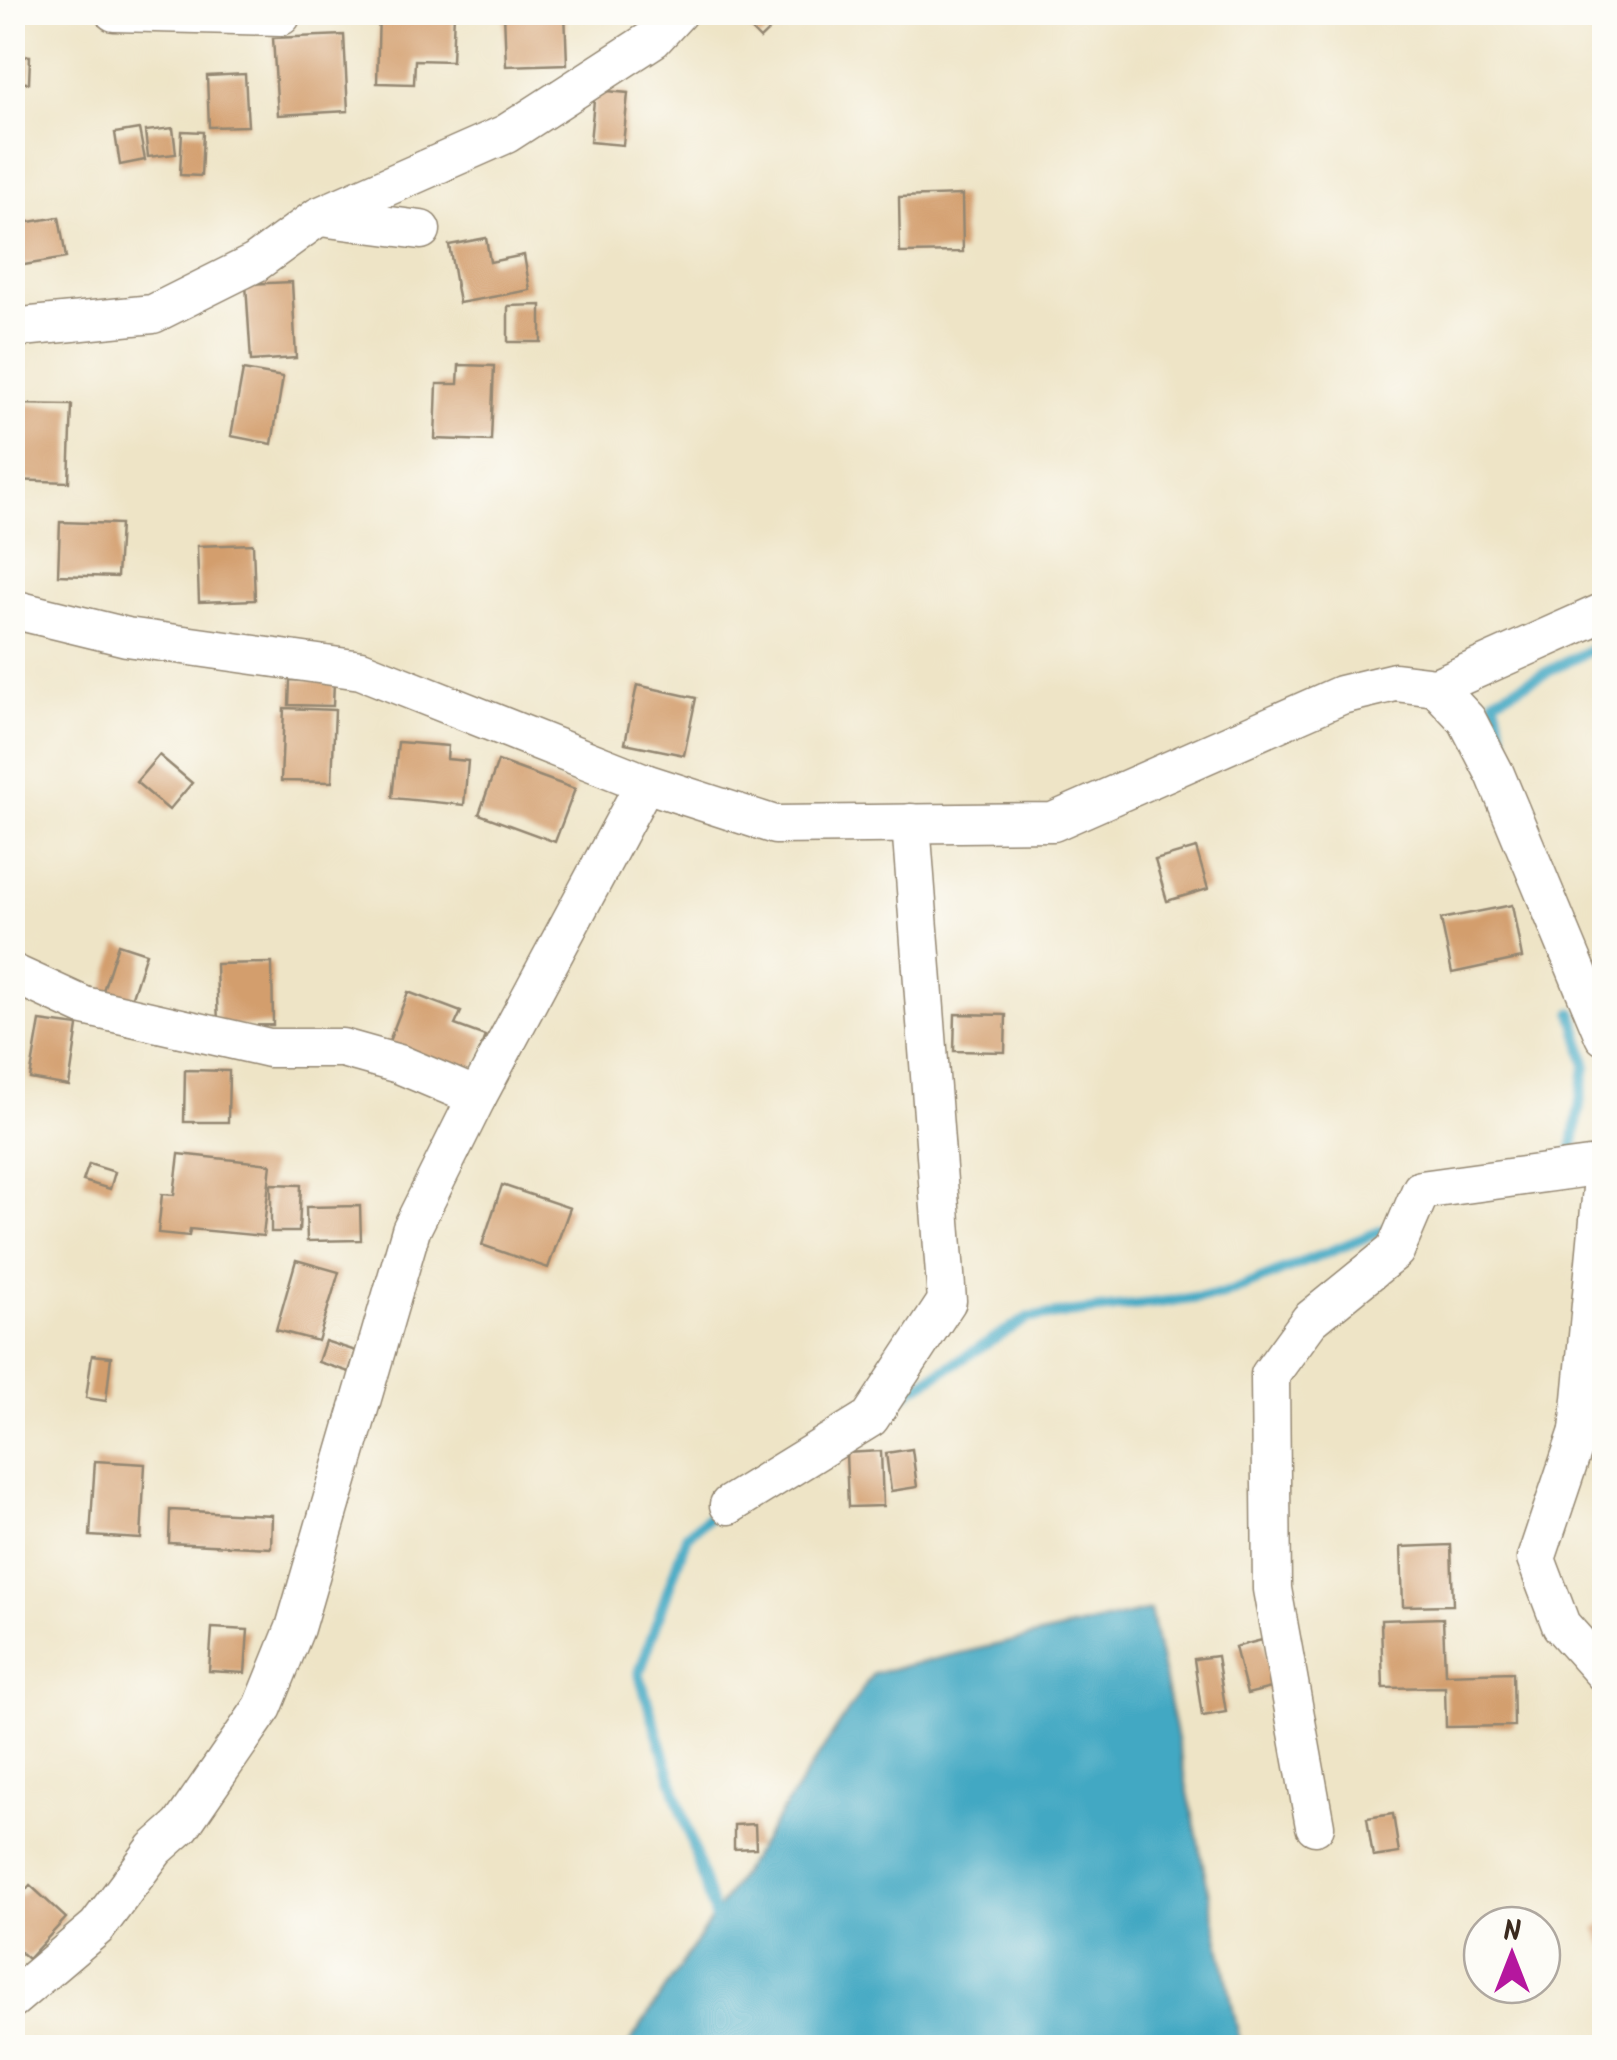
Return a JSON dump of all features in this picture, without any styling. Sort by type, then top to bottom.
[{"type":"street","points":[[114,12],[280,16]]},
{"type":"street","points":[[12,328],[154,314],[255,263],[318,216],[506,134],[652,39],[678,12]]},
{"type":"street","points":[[318,216],[421,230]]},
{"type":"street","points":[[12,609],[127,637],[360,670],[646,784],[775,825],[1053,822],[1341,695],[1395,682],[1436,686],[1604,612]]},
{"type":"street","points":[[1436,686],[1467,720],[1495,774],[1604,1036]]},
{"type":"street","points":[[12,1999],[97,1927],[155,1849],[181,1826],[263,1707],[295,1628],[411,1230],[477,1097],[646,784]]},
{"type":"street","points":[[729,1505],[870,1418],[947,1301],[911,823]]},
{"type":"street","points":[[12,974],[84,1006],[269,1048],[342,1048],[400,1064],[477,1097]]},
{"type":"street","points":[[1315,1826],[1272,1588],[1270,1374],[1310,1320],[1395,1251],[1420,1190],[1604,1166],[1592,1436],[1536,1559],[1561,1624],[1604,1673]]},
{"type":"water","points":[[1150,1610],[1239,2037],[1232,2047],[627,2047],[873,1673]]},
{"type":"building","points":[[379,12],[454,12],[452,61],[415,60],[414,84],[377,83]]},
{"type":"building","points":[[504,12],[565,12],[567,64],[506,66]]},
{"type":"building","points":[[738,12],[780,12],[784,16],[760,39]]},
{"type":"building","points":[[344,35],[348,111],[278,115],[273,38]]},
{"type":"building","points":[[12,55],[30,56],[29,83],[12,82]]},
{"type":"building","points":[[245,74],[248,126],[209,127],[207,76]]},
{"type":"building","points":[[595,90],[628,93],[623,145],[590,142]]},
{"type":"building","points":[[173,128],[176,154],[148,157],[145,131]]},
{"type":"building","points":[[139,129],[145,160],[120,165],[115,133]]},
{"type":"building","points":[[182,131],[203,132],[201,176],[180,175]]},
{"type":"building","points":[[962,195],[963,252],[900,253],[899,197]]},
{"type":"building","points":[[59,217],[66,258],[12,267],[12,225]]},
{"type":"building","points":[[486,238],[490,262],[524,255],[530,290],[459,303],[449,245]]},
{"type":"building","points":[[292,282],[296,358],[251,361],[246,284]]},
{"type":"building","points":[[541,305],[541,342],[508,342],[508,306]]},
{"type":"building","points":[[459,365],[494,366],[491,441],[435,439],[437,384],[458,384]]},
{"type":"building","points":[[243,370],[283,377],[272,444],[231,436]]},
{"type":"building","points":[[12,404],[72,405],[69,482],[12,480]]},
{"type":"building","points":[[60,522],[120,524],[117,577],[58,575]]},
{"type":"building","points":[[253,544],[255,600],[199,602],[197,546]]},
{"type":"building","points":[[290,680],[334,681],[333,706],[289,705]]},
{"type":"building","points":[[637,685],[696,698],[684,755],[625,743]]},
{"type":"building","points":[[284,708],[335,710],[332,782],[281,781]]},
{"type":"building","points":[[398,742],[448,746],[447,759],[468,761],[464,805],[392,798]]},
{"type":"building","points":[[159,755],[192,783],[169,810],[136,782]]},
{"type":"building","points":[[498,761],[575,789],[555,842],[479,814]]},
{"type":"building","points":[[1196,848],[1208,889],[1167,901],[1155,860]]},
{"type":"building","points":[[1512,905],[1522,958],[1452,973],[1441,919]]},
{"type":"building","points":[[118,944],[146,953],[128,1009],[100,1000]]},
{"type":"building","points":[[272,963],[273,1025],[218,1026],[216,964]]},
{"type":"building","points":[[408,992],[461,1012],[455,1025],[485,1036],[470,1075],[388,1044]]},
{"type":"building","points":[[955,1014],[1006,1015],[1005,1052],[954,1051]]},
{"type":"building","points":[[40,1021],[78,1026],[69,1086],[30,1079]]},
{"type":"building","points":[[185,1070],[229,1071],[228,1122],[184,1122]]},
{"type":"building","points":[[179,1154],[271,1164],[263,1236],[190,1229],[189,1236],[158,1233],[162,1194],[174,1195]]},
{"type":"building","points":[[89,1164],[115,1172],[110,1189],[83,1181]]},
{"type":"building","points":[[271,1184],[301,1185],[299,1232],[271,1232]]},
{"type":"building","points":[[502,1185],[570,1208],[548,1268],[482,1245]]},
{"type":"building","points":[[360,1206],[361,1240],[307,1241],[306,1207]]},
{"type":"building","points":[[296,1260],[339,1272],[318,1341],[276,1330]]},
{"type":"building","points":[[325,1341],[356,1351],[349,1372],[318,1362]]},
{"type":"building","points":[[92,1355],[111,1357],[106,1401],[86,1398]]},
{"type":"building","points":[[912,1449],[917,1487],[891,1491],[886,1453]]},
{"type":"building","points":[[881,1451],[883,1506],[848,1507],[846,1453]]},
{"type":"building","points":[[95,1461],[145,1464],[141,1539],[90,1536]]},
{"type":"building","points":[[170,1510],[272,1515],[271,1548],[169,1543]]},
{"type":"building","points":[[1451,1545],[1453,1605],[1403,1606],[1401,1547]]},
{"type":"building","points":[[1443,1618],[1445,1674],[1513,1672],[1514,1726],[1446,1727],[1445,1687],[1383,1688],[1381,1620]]},
{"type":"building","points":[[212,1628],[248,1630],[245,1673],[209,1671]]},
{"type":"building","points":[[1262,1640],[1275,1687],[1247,1694],[1235,1647]]},
{"type":"building","points":[[1217,1656],[1226,1712],[1202,1716],[1194,1659]]},
{"type":"building","points":[[1393,1814],[1399,1853],[1373,1857],[1367,1818]]},
{"type":"building","points":[[755,1824],[756,1848],[734,1849],[734,1825]]},
{"type":"building","points":[[30,1885],[66,1918],[28,1959],[12,1945],[12,1889],[20,1896]]},
{"type":"building","points":[[1604,1923],[1604,1947],[1595,1928]]},
{"type":"waterway","points":[[1508,755],[1494,699],[1604,643]]},
{"type":"waterway","points":[[1570,1166],[1586,1064],[1573,1013]]},
{"type":"waterway","points":[[897,1399],[1028,1318],[1222,1295],[1396,1225]]},
{"type":"waterway","points":[[718,1927],[639,1674],[687,1535],[725,1504]]}]
